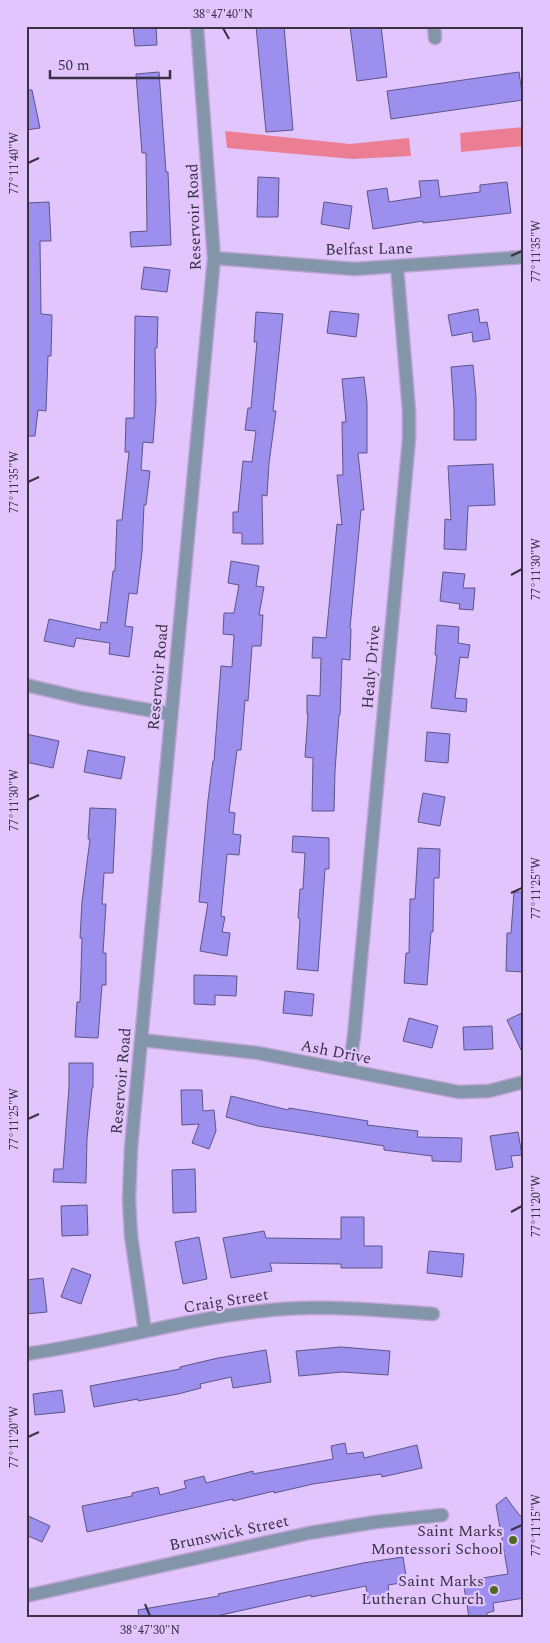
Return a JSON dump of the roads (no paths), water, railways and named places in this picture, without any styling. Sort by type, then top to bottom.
[{"type":"street","name":"Reservoir Road","points":[[145,1331],[131,1236],[129,1200],[131,1148],[214,258],[198,26]]},
{"type":"street","name":"Belfast Lane","points":[[214,258],[356,269],[524,257]]},
{"type":"street","name":"Healy Drive","points":[[349,1070],[354,1036],[409,439],[409,411],[397,266]]},
{"type":"street","points":[[26,685],[81,698],[171,714]]},
{"type":"street","name":"Ash Drive","points":[[141,1040],[258,1053],[459,1092],[489,1091],[524,1082]]},
{"type":"street","name":"Craig Street","points":[[26,1354],[86,1345],[218,1317],[302,1307],[336,1307],[433,1314]]},
{"type":"street","name":"Brunswick Street","points":[[26,1596],[309,1533],[376,1522],[442,1515]]},
{"type":"place","name":"Saint Marks Montessori School","points":[[513,1540]]},
{"type":"place","name":"Saint Marks Lutheran Church","points":[[494,1590]]}]
